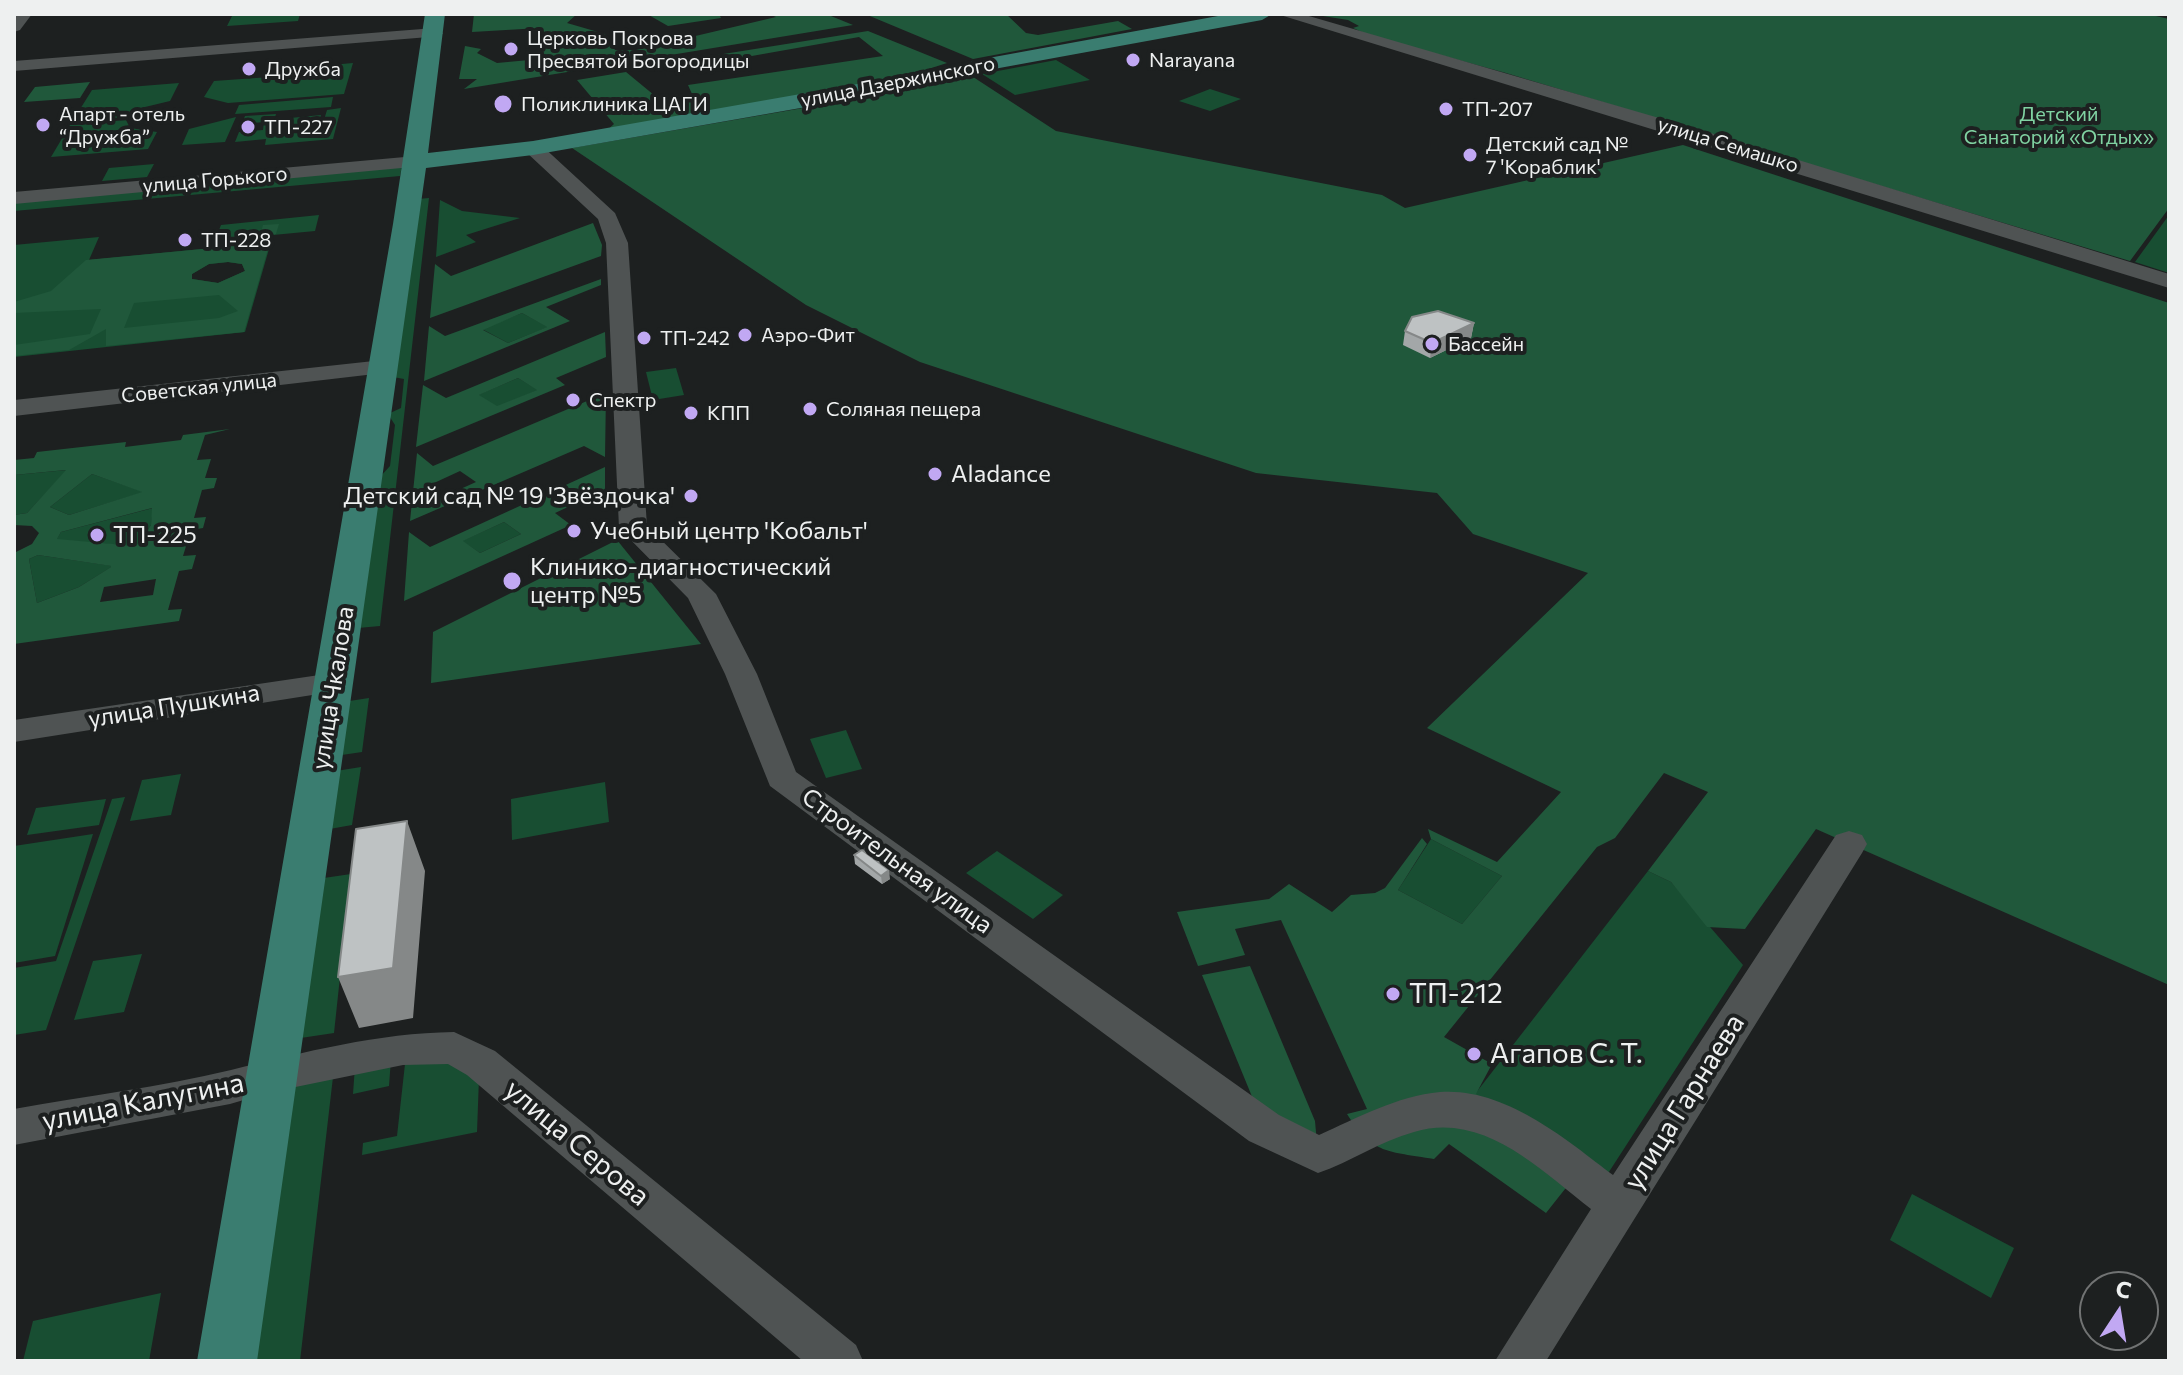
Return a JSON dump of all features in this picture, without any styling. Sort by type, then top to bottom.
[{"type":"main road","name":"улица Дзержинского","points":[[413,178],[456,164],[533,148],[920,80],[972,67],[1262,14]]},
{"type":"main road","name":"улица Чкалова","points":[[227,1361],[435,24]]},
{"type":"main road","name":"улица Дзержинского","points":[[413,178],[456,164]]},
{"type":"street","points":[[14,27],[24,14]]},
{"type":"street","name":"улица Семашко","points":[[1285,14],[1707,138],[2169,281]]},
{"type":"street","points":[[14,66],[435,24]]},
{"type":"street","name":"Строительная улица","points":[[533,148],[608,217],[617,243],[633,528],[701,594],[741,674],[782,778],[1264,1128],[1318,1155],[1416,1113],[1461,1109],[1500,1122],[1619,1204]]},
{"type":"street","name":"улица Горького","points":[[14,198],[413,178]]},
{"type":"street","name":"улица Горького","points":[[14,214],[413,178]]},
{"type":"street","name":"Советская улица","points":[[14,408],[383,367]]},
{"type":"street","name":"улица Пушкина","points":[[14,731],[333,683]]},
{"type":"street","name":"улица Гарнаева","points":[[1519,1361],[1849,844]]},
{"type":"street","name":"улица Серова","points":[[271,1075],[403,1049],[454,1048],[481,1063],[839,1361]]},
{"type":"street","name":"улица Калугина","points":[[14,1127],[230,1087],[271,1075]]},
{"type":"green space","points":[[233,14],[300,14],[298,21],[227,26]]},
{"type":"green space","points":[[474,14],[577,14],[567,23],[605,34],[615,50],[636,50],[776,17],[769,14],[826,14],[853,25],[464,89],[477,79],[459,79],[465,46],[481,49],[477,53],[497,63],[529,60],[544,45],[543,40],[530,37],[540,28],[472,32]]},
{"type":"green space","points":[[647,14],[719,14],[721,18],[668,26]]},
{"type":"green space","points":[[865,14],[1006,14],[1026,33],[1038,35],[1118,21],[1132,29],[973,59]]},
{"type":"green space","name":"Детский Санаторий «Отдых»","points":[[2147,14],[2169,19],[2169,208],[2130,261],[1506,73],[1371,36],[1353,28],[1359,26],[1348,20],[1323,16]]},
{"type":"green space","points":[[868,31],[947,63],[885,83],[604,133],[614,124],[577,80],[626,72],[660,100],[692,94],[688,85],[883,56],[859,37],[701,65],[692,59]]},
{"type":"green space","points":[[1056,60],[1090,80],[1015,95],[982,74]]},
{"type":"green space","points":[[353,63],[344,94],[228,103],[204,97],[214,81],[284,76],[287,69]]},
{"type":"green space","points":[[967,73],[1056,131],[1382,195],[1405,208],[1683,145],[2169,303],[2169,985],[1816,829],[1745,929],[1707,927],[1671,882],[1648,871],[1708,792],[1664,773],[1615,838],[1597,847],[1444,1037],[1492,1064],[1476,1094],[1584,1165],[1546,1213],[1449,1144],[1434,1159],[1393,1152],[1374,1144],[1347,1114],[1367,1109],[1281,920],[1235,929],[1245,955],[1198,966],[1177,912],[1269,899],[1289,884],[1332,912],[1351,895],[1375,893],[1385,888],[1422,838],[1427,844],[1398,890],[1462,924],[1502,876],[1431,839],[1428,829],[1497,862],[1561,792],[1427,728],[1588,573],[1473,534],[1437,493],[1256,473],[920,362],[806,305],[572,148],[913,89]]},
{"type":"green space","points":[[90,82],[80,98],[24,102],[35,87]]},
{"type":"green space","points":[[179,83],[170,101],[145,107],[129,117],[72,122],[92,90]]},
{"type":"green space","points":[[1210,89],[1241,99],[1210,111],[1179,101]]},
{"type":"green space","points":[[333,97],[331,107],[235,114],[239,105]]},
{"type":"green space","points":[[341,108],[333,139],[265,145],[266,139],[235,142],[239,132],[263,130],[264,122],[242,124],[245,116],[276,114],[269,137],[274,136],[280,119],[321,115],[316,132],[320,133],[327,110]]},
{"type":"green space","points":[[236,117],[225,142],[182,145],[189,129]]},
{"type":"green space","points":[[126,120],[130,128],[157,132],[148,149],[51,157],[70,125]]},
{"type":"green space","points":[[154,164],[147,177],[102,181],[109,168]]},
{"type":"green space","points":[[402,165],[400,176],[14,211],[14,201]]},
{"type":"green space","points":[[429,198],[380,626],[358,628],[379,478],[390,466],[395,425],[388,414],[401,408],[404,379],[393,377],[418,199]]},
{"type":"green space","points":[[440,200],[462,211],[520,218],[466,235],[476,242],[436,257]]},
{"type":"green space","points":[[319,215],[315,231],[273,235],[245,332],[14,357],[14,245],[99,237],[89,260],[212,248],[221,225]],"holes":[[[209,264],[242,264],[245,271],[218,283],[192,279],[192,274]]]},
{"type":"green space","points":[[2169,215],[2169,273],[2135,262]]},
{"type":"green space","points":[[593,223],[602,245],[601,256],[430,318],[435,264],[451,276]]},
{"type":"green space","points":[[279,224],[276,234],[272,235],[244,332],[106,346],[106,329],[69,350],[14,356],[14,345],[90,334],[101,309],[14,313],[14,302],[51,291],[86,260],[213,248],[223,239],[260,236],[263,225]],"holes":[[[209,264],[242,264],[245,271],[218,283],[192,279],[192,274]],[[219,295],[238,311],[219,318],[124,328],[134,303]]]},
{"type":"green space","points":[[601,279],[601,285],[546,307],[570,321],[424,381],[429,326],[445,336]],"holes":[[[522,313],[547,327],[508,343],[483,330]]]},
{"type":"green space","points":[[522,313],[548,327],[508,343],[482,329]]},
{"type":"green space","points":[[605,332],[606,357],[556,378],[565,385],[416,447],[423,385],[446,398]],"holes":[[[518,378],[537,390],[497,406],[479,395]]]},
{"type":"green space","points":[[676,368],[684,395],[653,400],[646,372]]},
{"type":"green space","points":[[518,378],[538,390],[497,407],[478,395]]},
{"type":"green space","points":[[606,393],[605,457],[584,446],[410,521],[417,453],[433,466]],"holes":[[[460,471],[476,482],[436,500],[421,489]]]},
{"type":"green space","points":[[230,429],[205,435],[197,460],[211,459],[205,478],[217,478],[214,488],[202,490],[194,518],[206,517],[203,528],[191,530],[183,556],[196,555],[192,569],[179,571],[168,610],[182,609],[179,621],[14,644],[14,553],[32,544],[39,533],[32,526],[14,525],[14,515],[27,513],[66,470],[14,475],[14,460],[34,458],[37,452],[126,442],[125,447],[181,440],[183,435]],"holes":[[[92,474],[142,492],[69,515],[50,507]],[[152,508],[151,525],[136,546],[57,539],[61,532]],[[38,555],[111,567],[79,587],[37,603],[29,559]],[[156,579],[153,595],[100,602],[104,587]]]},
{"type":"green space","points":[[605,467],[605,490],[555,513],[571,525],[404,601],[409,532],[430,547]],"holes":[[[504,522],[521,534],[480,553],[463,541]]]},
{"type":"green space","points":[[67,470],[27,513],[14,515],[14,475]]},
{"type":"green space","points":[[92,474],[144,492],[69,515],[50,507]]},
{"type":"green space","points":[[153,508],[151,525],[136,546],[56,540],[61,532]]},
{"type":"green space","points":[[504,522],[521,534],[480,553],[462,541]]},
{"type":"green space","points":[[617,540],[701,644],[431,683],[433,632]]},
{"type":"green space","points":[[38,555],[113,566],[79,587],[37,603],[29,559]]},
{"type":"green space","points":[[369,698],[362,752],[335,756],[343,702]]},
{"type":"green space","points":[[846,730],[862,769],[826,778],[810,739]]},
{"type":"green space","points":[[361,767],[352,825],[324,830],[336,771]]},
{"type":"green space","points":[[181,774],[171,815],[130,821],[142,780]]},
{"type":"green space","points":[[605,782],[609,822],[512,840],[511,799]]},
{"type":"green space","points":[[125,797],[46,1030],[14,1035],[14,968],[56,961],[112,799]]},
{"type":"green space","points":[[106,799],[99,825],[27,835],[36,808]]},
{"type":"green space","points":[[93,834],[55,956],[14,963],[14,846]]},
{"type":"green space","points":[[1431,839],[1502,876],[1462,924],[1398,890]]},
{"type":"green space","points":[[997,851],[1063,895],[1033,919],[966,873]]},
{"type":"green space","points":[[1648,871],[1671,882],[1743,965],[1605,1178],[1475,1094]]},
{"type":"green space","points":[[351,874],[334,1033],[294,1039],[317,879]]},
{"type":"green space","points":[[142,954],[124,1012],[74,1020],[93,961]]},
{"type":"green space","points":[[1250,966],[1315,1121],[1318,1155],[1253,1099],[1202,975]]},
{"type":"green space","points":[[426,1053],[479,1078],[477,1132],[362,1155],[363,1143],[397,1136],[406,1055]]},
{"type":"green space","points":[[391,1059],[389,1086],[353,1094],[355,1066]]},
{"type":"green space","points":[[333,1077],[300,1361],[247,1361],[287,1084]]},
{"type":"green space","points":[[1912,1194],[2014,1248],[1991,1298],[1890,1240]]},
{"type":"green space","points":[[161,1293],[149,1361],[23,1361],[33,1321]]},
{"type":"building","points":[[1438,311],[1474,323],[1432,343],[1405,331],[1412,317]]},
{"type":"building","points":[[407,821],[393,968],[338,977],[356,829]]},
{"type":"building","points":[[862,850],[889,870],[881,876],[854,855]]},
{"type":"place","name":"Церковь Покрова Пресвятой Богородицы","points":[[511,49]]},
{"type":"place","name":"Narayana","points":[[1133,60]]},
{"type":"place","name":"Дружба","points":[[249,69]]},
{"type":"place","name":"Поликлиника ЦАГИ","points":[[503,104]]},
{"type":"place","name":"ТП-207","points":[[1446,109]]},
{"type":"place","name":"Апарт - отель “Дружба”","points":[[43,125]]},
{"type":"place","name":"ТП-227","points":[[248,127]]},
{"type":"place","name":"Детский сад № 7 'Кораблик'","points":[[1470,155]]},
{"type":"place","name":"ТП-228","points":[[185,240]]},
{"type":"place","name":"Аэро-Фит","points":[[745,335]]},
{"type":"place","name":"ТП-242","points":[[644,338]]},
{"type":"place","name":"Бассейн","points":[[1432,344]]},
{"type":"place","name":"Спектр","points":[[573,400]]},
{"type":"place","name":"Соляная пещера","points":[[810,409]]},
{"type":"place","name":"КПП","points":[[691,413]]},
{"type":"place","name":"Aladance","points":[[935,474]]},
{"type":"place","name":"Детский сад № 19 'Звёздочка'","points":[[691,496]]},
{"type":"place","name":"Учебный центр 'Кобальт'","points":[[574,531]]},
{"type":"place","name":"ТП-225","points":[[97,535]]},
{"type":"place","name":"Клинико-диагностический центр №5","points":[[512,581]]},
{"type":"place","name":"ТП-212","points":[[1393,994]]},
{"type":"place","name":"Агапов С. Т.","points":[[1474,1054]]}]
